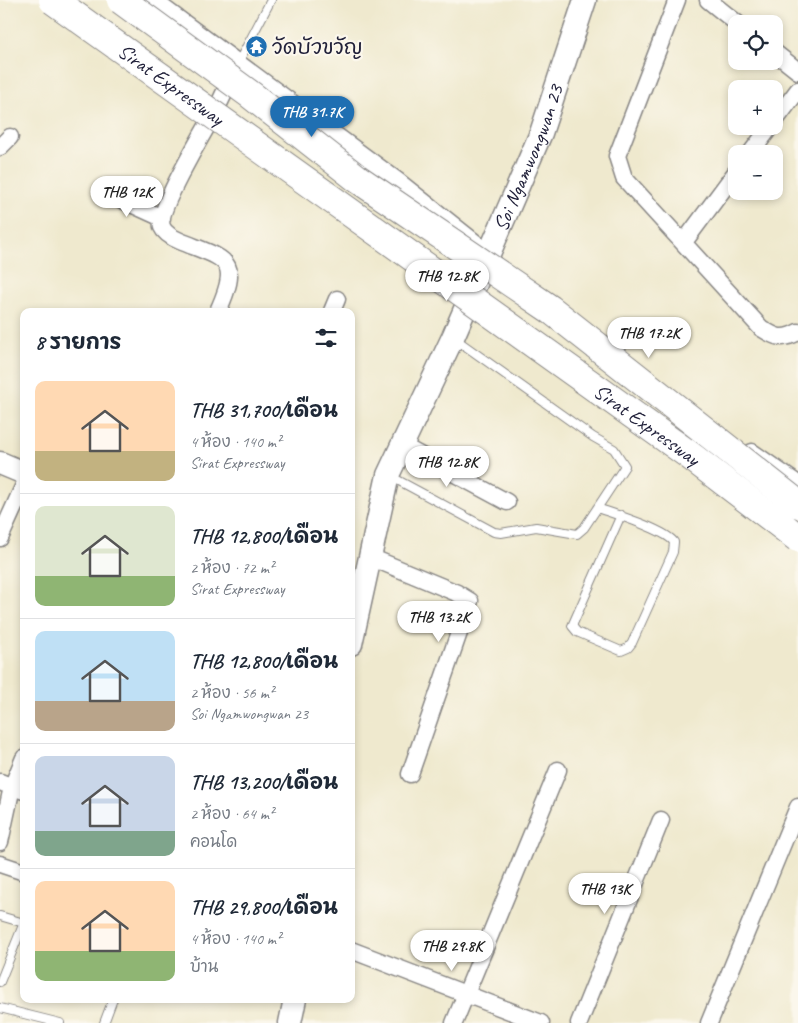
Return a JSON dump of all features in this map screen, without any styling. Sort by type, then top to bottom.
[{"type":"highway","name":"Sirat Expressway","points":[[53,0],[680,448],[798,538]]},
{"type":"highway","name":"Sirat Expressway","points":[[121,0],[251,95],[358,179],[550,309],[798,504]]},
{"type":"street","points":[[154,0],[399,182],[589,334],[798,484]]},
{"type":"street","name":"Soi Ngamwongwan 23","points":[[355,611],[370,557],[388,475],[452,337],[541,132],[585,0]]},
{"type":"street","points":[[676,0],[617,156],[624,178],[760,328],[773,335],[788,338],[798,332]]},
{"type":"street","points":[[708,0],[728,16]]},
{"type":"street","points":[[783,59],[798,71]]},
{"type":"street","points":[[219,308],[230,281],[229,268],[219,257],[172,238],[162,227],[162,218],[183,169],[216,110],[238,63]]},
{"type":"street","points":[[783,110],[798,90]]},
{"type":"street","points":[[684,242],[728,183]]},
{"type":"street","points":[[105,192],[162,218]]},
{"type":"street","points":[[403,446],[507,502]]},
{"type":"street","points":[[0,463],[20,472]]},
{"type":"street","points":[[0,538],[20,494]]},
{"type":"street","points":[[370,557],[456,593],[470,601],[410,774]]},
{"type":"street","points":[[0,842],[12,787],[20,768]]},
{"type":"street","points":[[454,1023],[558,770]]},
{"type":"street","points":[[709,1023],[798,807]]},
{"type":"street","points":[[579,1023],[661,820]]},
{"type":"street","points":[[0,864],[20,871]]},
{"type":"street","points":[[355,952],[541,1023]]},
{"type":"street","points":[[290,1023],[294,1003]]},
{"type":"lane","points":[[238,63],[271,0]]},
{"type":"lane","points":[[388,475],[485,528],[501,533],[536,527],[577,534],[581,532],[598,508],[625,466],[614,449],[593,437],[452,337]]},
{"type":"lane","points":[[598,508],[621,515],[668,537],[675,546],[632,643],[628,648],[621,651],[577,632],[572,626],[621,515]]},
{"type":"lane","points":[[0,916],[20,923]]},
{"type":"lane","points":[[0,982],[20,932]]},
{"type":"lane","points":[[104,1023],[112,1003]]},
{"type":"lane","points":[[0,1008],[60,1023]]},
{"type":"place","name":"วัดบัวขวัญ","points":[[256,47]]}]
